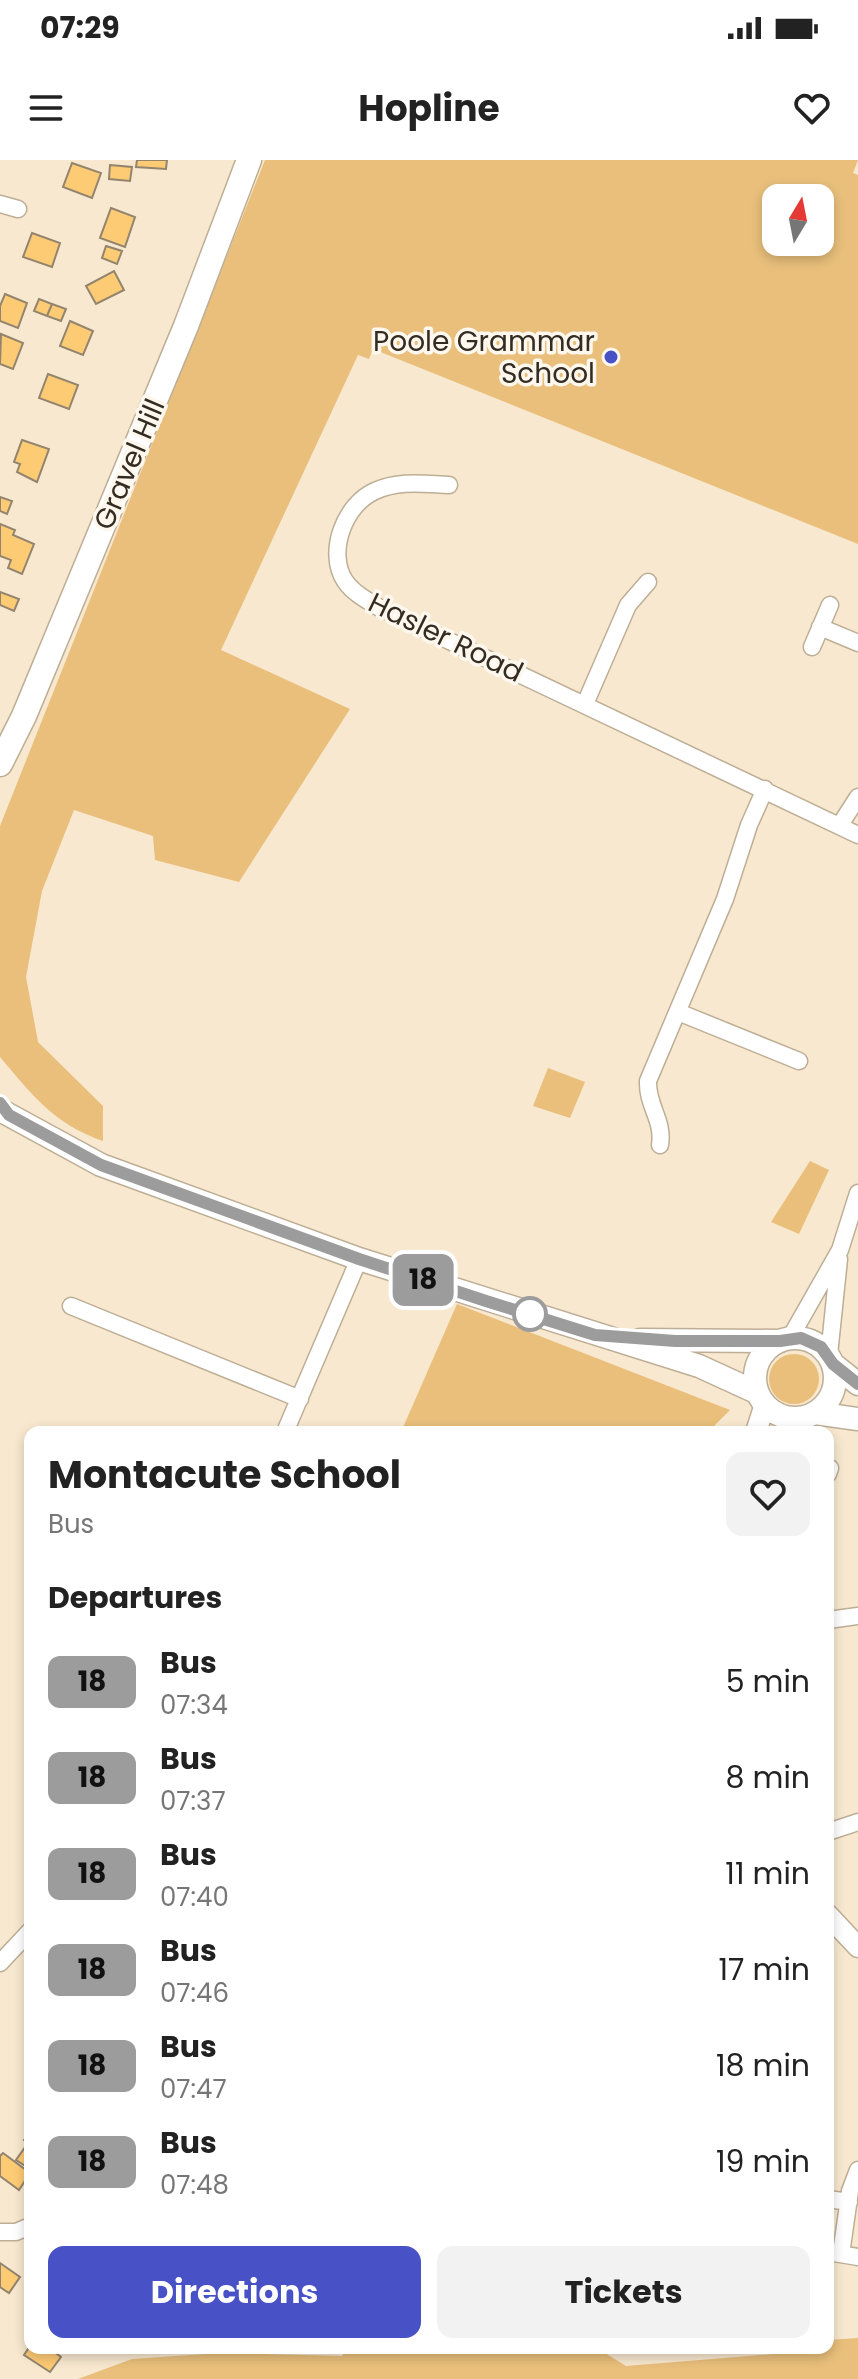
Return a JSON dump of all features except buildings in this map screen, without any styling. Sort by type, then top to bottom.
[{"type":"main road","name":"Gravel Hill","points":[[0,764],[24,716],[186,326],[249,160]]},
{"type":"main road","points":[[3,1110],[101,1165],[359,1259],[699,1366],[761,1399],[782,1416],[803,1421],[858,1419]]},
{"type":"main road","points":[[595,1335],[636,1340],[812,1341],[858,1384]]},
{"type":"main road","points":[[761,1399],[755,1381],[761,1356],[785,1339]]},
{"type":"main road","points":[[803,1421],[831,1397],[835,1387],[831,1360]]},
{"type":"street","points":[[0,204],[18,209]]},
{"type":"street","name":"Hasler Road","points":[[449,485],[395,484],[373,492],[355,505],[337,541],[345,582],[380,608],[858,835]]},
{"type":"street","points":[[585,704],[628,605],[648,582]]},
{"type":"street","points":[[812,647],[830,605]]},
{"type":"street","points":[[820,627],[858,643]]},
{"type":"street","points":[[660,1145],[662,1131],[647,1093],[648,1081],[725,899],[749,825],[765,789]]},
{"type":"street","points":[[840,825],[858,797]]},
{"type":"street","points":[[678,1012],[799,1061]]},
{"type":"street","points":[[831,1360],[840,1250],[858,1193]]},
{"type":"street","points":[[785,1339],[840,1250]]},
{"type":"street","points":[[288,1426],[359,1259]]},
{"type":"street","points":[[71,1306],[300,1399]]},
{"type":"street","points":[[757,1426],[761,1399]]},
{"type":"street","points":[[834,1619],[858,1616]]},
{"type":"street","points":[[834,1830],[858,1822]]},
{"type":"street","points":[[834,1921],[858,1947]]},
{"type":"street","points":[[0,1963],[24,1937]]},
{"type":"street","points":[[842,2254],[849,2202],[858,2170]]},
{"type":"street","points":[[834,2200],[849,2202]]},
{"type":"street","points":[[0,2232],[24,2229]]},
{"type":"shaded area","points":[[265,160],[858,160],[853,173],[858,175],[858,544],[373,349],[369,359],[358,355],[221,650],[350,709],[239,882],[155,860],[153,836],[74,810],[42,891],[26,977],[38,1042],[103,1106],[103,1141],[58,1117],[34,1096],[0,1057],[0,826]]},
{"type":"shaded area","points":[[548,1068],[585,1082],[570,1118],[533,1106]]},
{"type":"shaded area","points":[[810,1161],[829,1170],[799,1234],[771,1222]]},
{"type":"shaded area","points":[[457,1304],[730,1410],[714,1426],[404,1426]]},
{"type":"shaded area","points":[[794,1354],[811,1362],[819,1379],[811,1396],[794,1404],[777,1396],[769,1379],[777,1362]]},
{"type":"shaded area","points":[[858,2338],[858,2379],[78,2379],[132,2359],[206,2354],[607,2354],[626,2366],[774,2354],[834,2354],[834,2340]]},
{"type":"bus line","name":"18","points":[[0,1103],[9,1115],[101,1165],[461,1293],[595,1335],[675,1341],[780,1341],[801,1338],[821,1347],[833,1364],[858,1384]]},
{"type":"place","name":"Poole Grammar School","points":[[611,357]]}]
